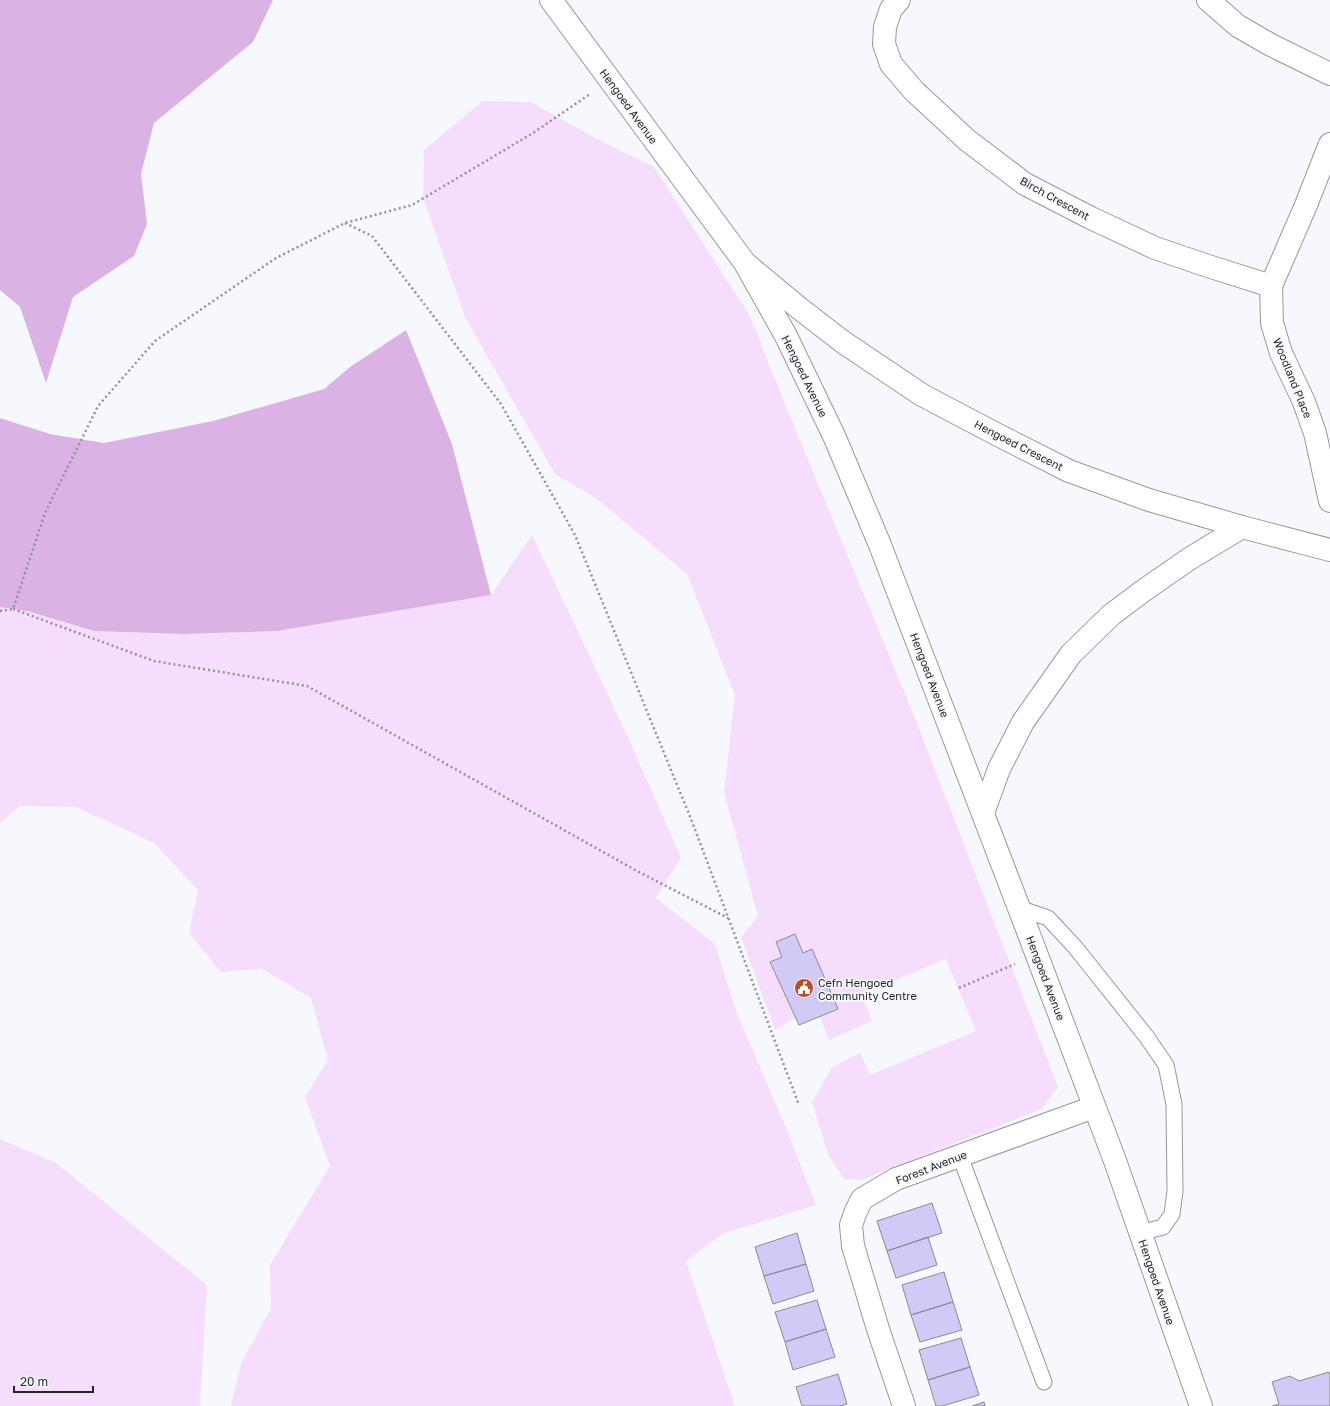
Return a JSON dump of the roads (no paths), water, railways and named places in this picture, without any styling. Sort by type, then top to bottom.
[{"type":"street","name":"Hengoed Avenue","points":[[551,0],[745,263],[786,336],[835,438],[880,545],[1037,955],[1140,1233],[1201,1406]]},
{"type":"street","name":"Birch Crescent","points":[[899,0],[891,9],[885,27],[884,44],[891,64],[914,91],[967,140],[1025,184],[1091,218],[1155,248],[1271,286]]},
{"type":"street","points":[[1208,0],[1245,30],[1271,45],[1330,74]]},
{"type":"street","name":"Woodland Place","points":[[1330,144],[1306,205],[1271,286],[1272,323],[1281,353],[1304,402],[1314,433],[1330,501]]},
{"type":"street","name":"Hengoed Crescent","points":[[745,263],[799,308],[844,342],[922,395],[1069,471],[1149,500],[1242,527],[1330,550]]},
{"type":"street","points":[[983,813],[1000,769],[1023,722],[1070,654],[1111,615],[1138,595],[1189,559],[1242,527]]},
{"type":"street","name":"Forest Avenue","points":[[904,1406],[878,1329],[853,1246],[851,1225],[862,1199],[896,1179],[1094,1107]]},
{"type":"lane","points":[[1019,908],[1048,918],[1075,947],[1146,1036],[1166,1065],[1174,1104],[1175,1192],[1172,1214],[1163,1227],[1140,1233]]},
{"type":"lane","points":[[960,1156],[1044,1382]]},
{"type":"place","name":"Cefn Hengoed Community Centre","points":[[804,988]]}]
